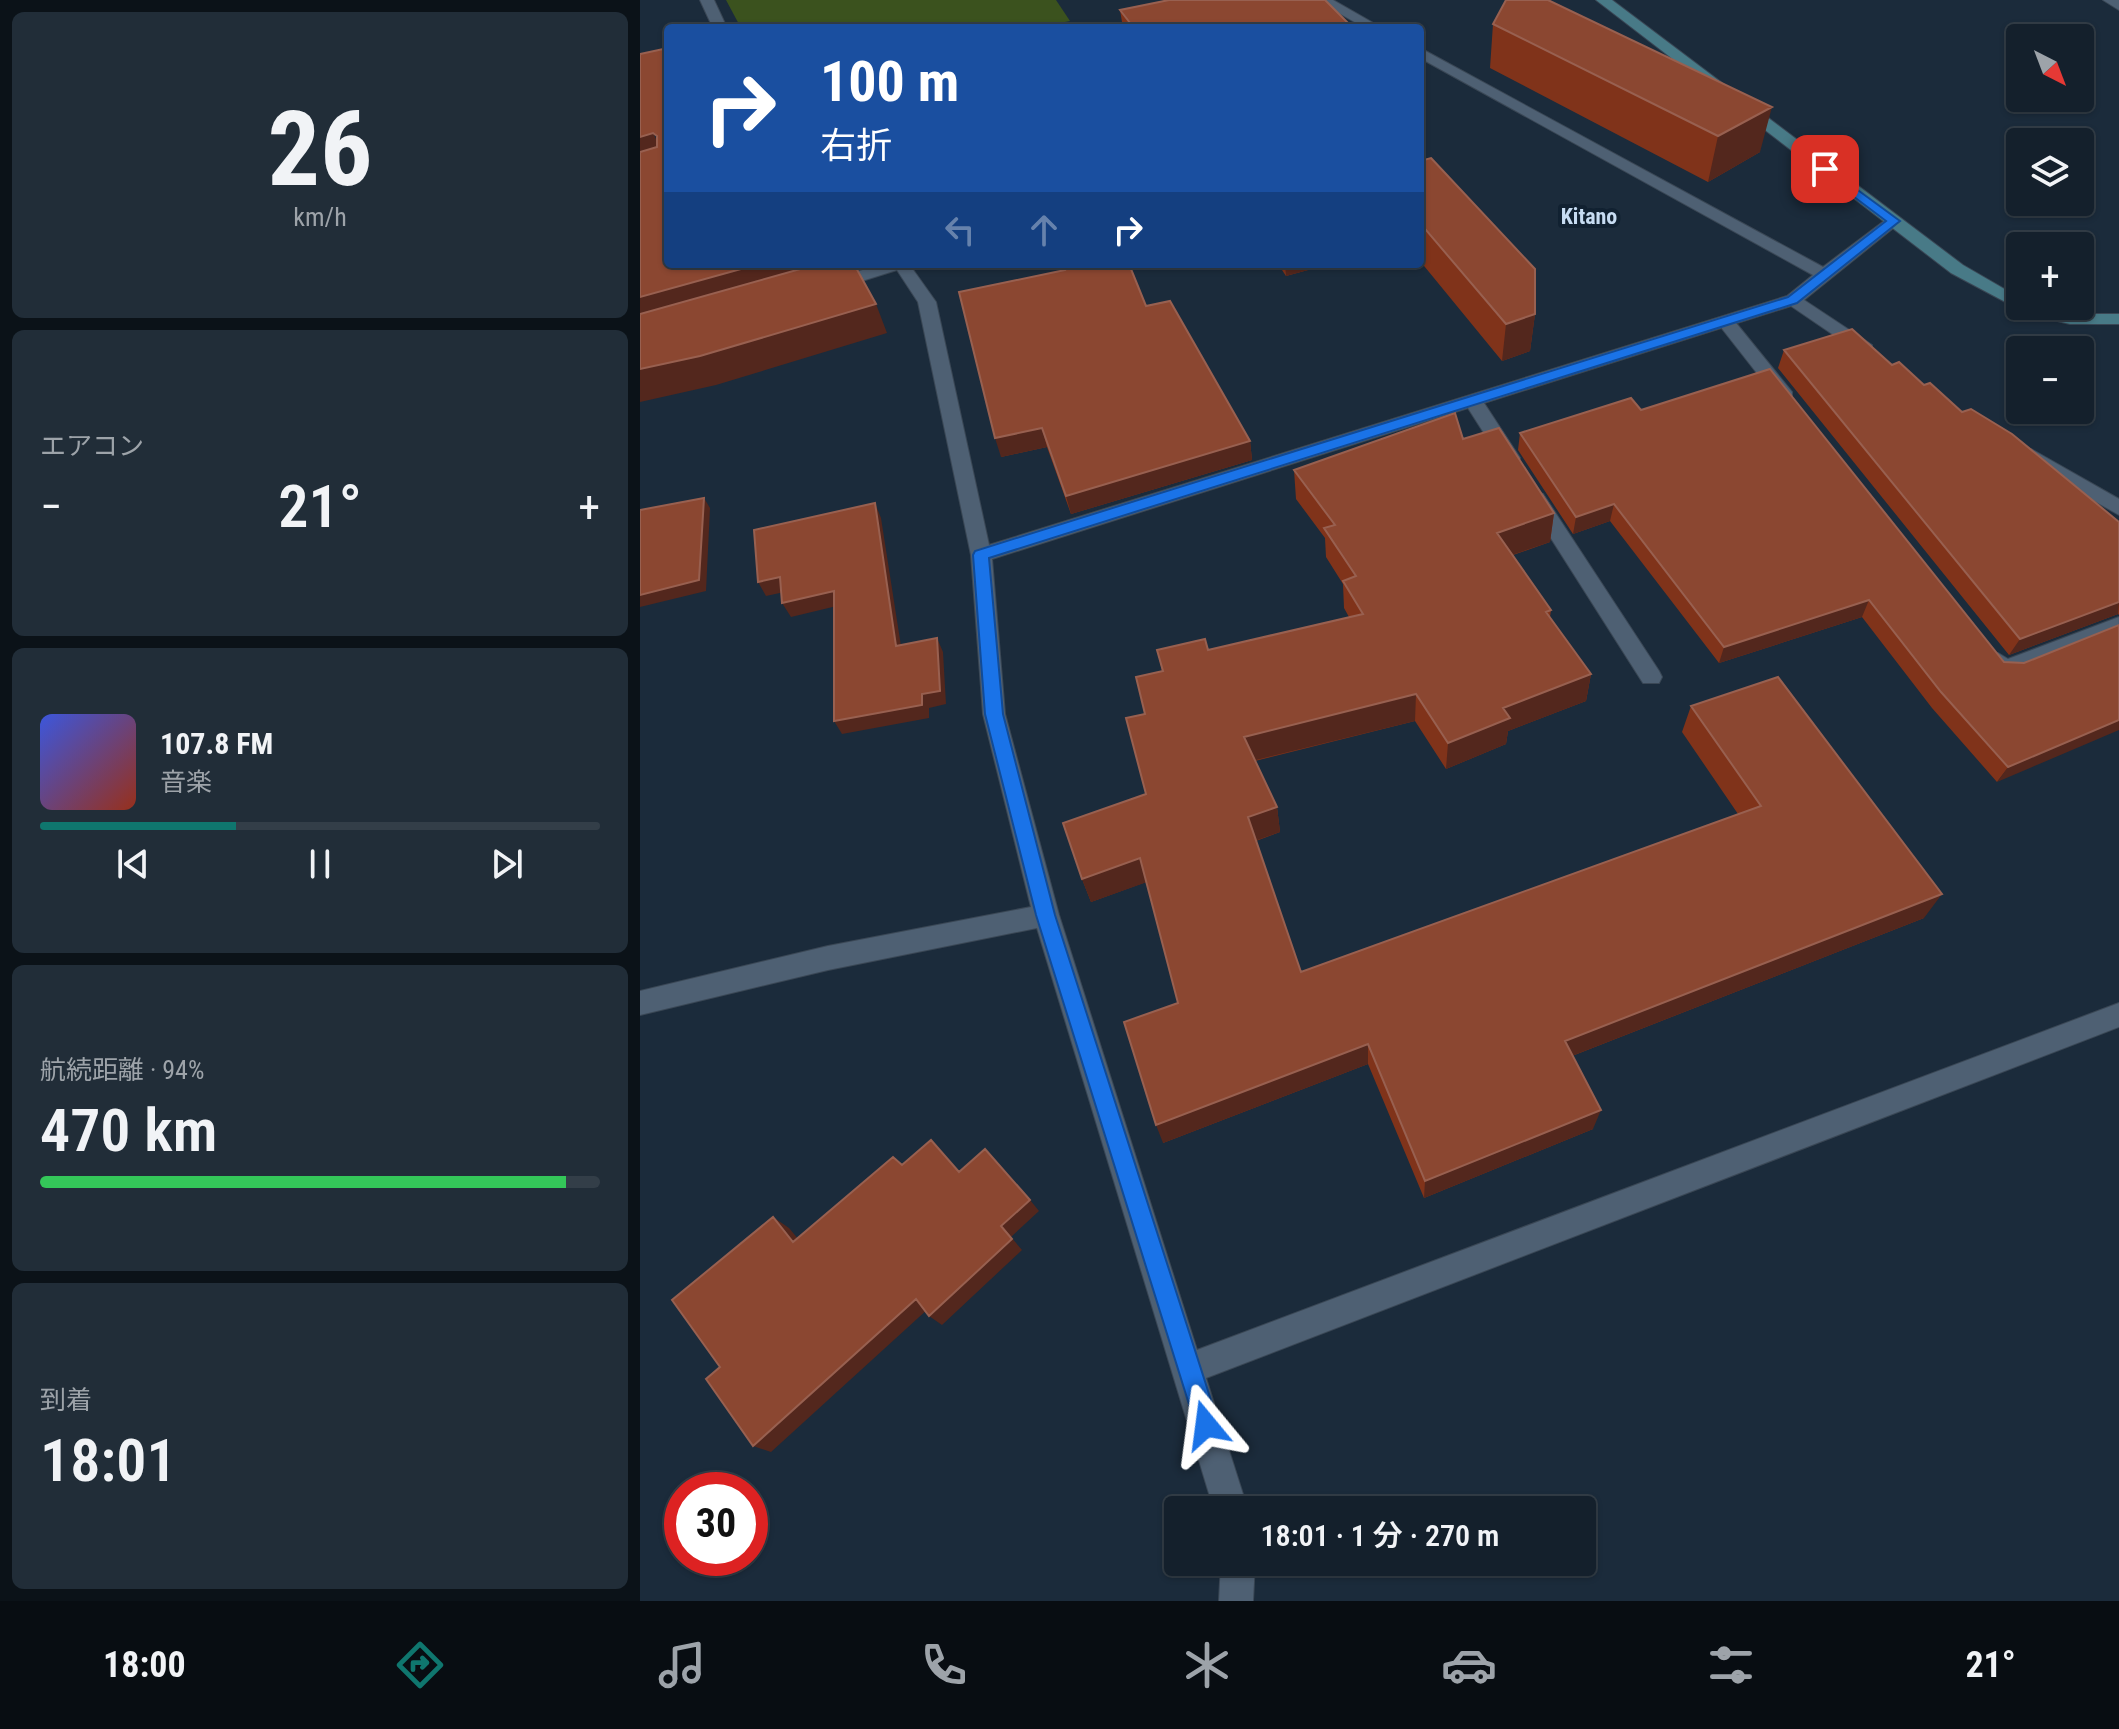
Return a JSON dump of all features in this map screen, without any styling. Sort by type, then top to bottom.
[{"type":"street","points":[[707,0],[718,24]]},
{"type":"street","points":[[1323,0],[1368,24]]},
{"type":"street","points":[[1603,0],[1957,269],[2006,296]]},
{"type":"street","points":[[2110,0],[2119,6]]},
{"type":"street","points":[[1424,54],[1824,274]]},
{"type":"street","points":[[981,555],[1474,403],[1793,300],[1894,221]]},
{"type":"street","points":[[809,292],[887,268]]},
{"type":"street","points":[[903,268],[927,302],[934,328],[981,555],[994,714],[1046,915],[1190,1368],[1227,1496]]},
{"type":"street","points":[[1793,300],[1885,362]]},
{"type":"street","points":[[2084,320],[2099,322],[2119,319]]},
{"type":"street","points":[[1726,322],[1795,409]]},
{"type":"street","points":[[1474,403],[1651,677]]},
{"type":"street","points":[[2017,448],[2119,508]]},
{"type":"street","points":[[1985,645],[2004,670],[2119,625]]},
{"type":"street","points":[[640,1003],[828,958],[1046,915]]},
{"type":"street","points":[[1190,1368],[2119,1015]]},
{"type":"street","points":[[1236,1601],[1237,1576]]},
{"type":"green space","points":[[726,0],[1056,0],[1070,21],[1055,24],[739,24]]},
{"type":"building","points":[[1169,0],[1325,0],[1349,24],[1131,24],[1120,10]]},
{"type":"building","points":[[1506,0],[1548,0],[1772,107],[1718,136],[1493,24]]},
{"type":"building","points":[[664,49],[664,268],[745,268],[640,297],[640,152],[657,147],[657,136],[653,133],[640,137],[640,54]]},
{"type":"building","points":[[1431,158],[1535,269],[1535,314],[1506,324],[1424,228],[1424,160]]},
{"type":"building","points":[[804,268],[856,268],[876,304],[700,356],[640,369],[640,314]]},
{"type":"building","points":[[1131,268],[1146,306],[1170,301],[1250,441],[1066,496],[1042,428],[995,438],[959,292],[1065,270]]},
{"type":"building","points":[[1852,329],[1892,365],[1899,362],[1924,385],[1930,383],[1962,412],[1971,409],[2012,434],[2119,522],[2119,602],[2020,639],[1784,350]]},
{"type":"building","points":[[1770,369],[2004,662],[2024,663],[2119,625],[2119,720],[2008,767],[1941,692],[1869,600],[1724,647],[1614,504],[1576,517],[1520,433],[1631,398],[1641,410]]},
{"type":"building","points":[[1455,413],[1463,439],[1499,428],[1554,513],[1497,533],[1551,610],[1546,612],[1591,674],[1503,708],[1510,718],[1448,743],[1416,694],[1244,737],[1277,807],[1248,817],[1301,972],[1761,806],[1691,706],[1778,677],[1942,894],[1565,1041],[1601,1110],[1425,1181],[1368,1044],[1156,1125],[1124,1022],[1178,1003],[1140,858],[1082,879],[1063,823],[1146,794],[1126,718],[1145,714],[1136,677],[1163,671],[1157,650],[1205,639],[1208,650],[1363,614],[1343,581],[1356,576],[1324,528],[1335,525],[1294,470]]},
{"type":"building","points":[[704,498],[699,580],[640,595],[640,510]]},
{"type":"building","points":[[875,503],[896,646],[937,638],[940,691],[922,694],[922,705],[834,721],[834,591],[782,603],[780,577],[758,582],[754,530]]},
{"type":"building","points":[[931,1140],[959,1172],[985,1149],[1030,1200],[1001,1226],[1012,1239],[929,1316],[916,1299],[753,1446],[706,1379],[720,1367],[672,1300],[773,1217],[793,1242],[893,1157],[902,1165]]},
{"type":"district","name":"Kitano","points":[[1589,216]]},
{"type":"route","points":[[1206,1425],[1046,915],[994,714],[981,555],[1793,300],[1894,221],[1825,169]]}]
